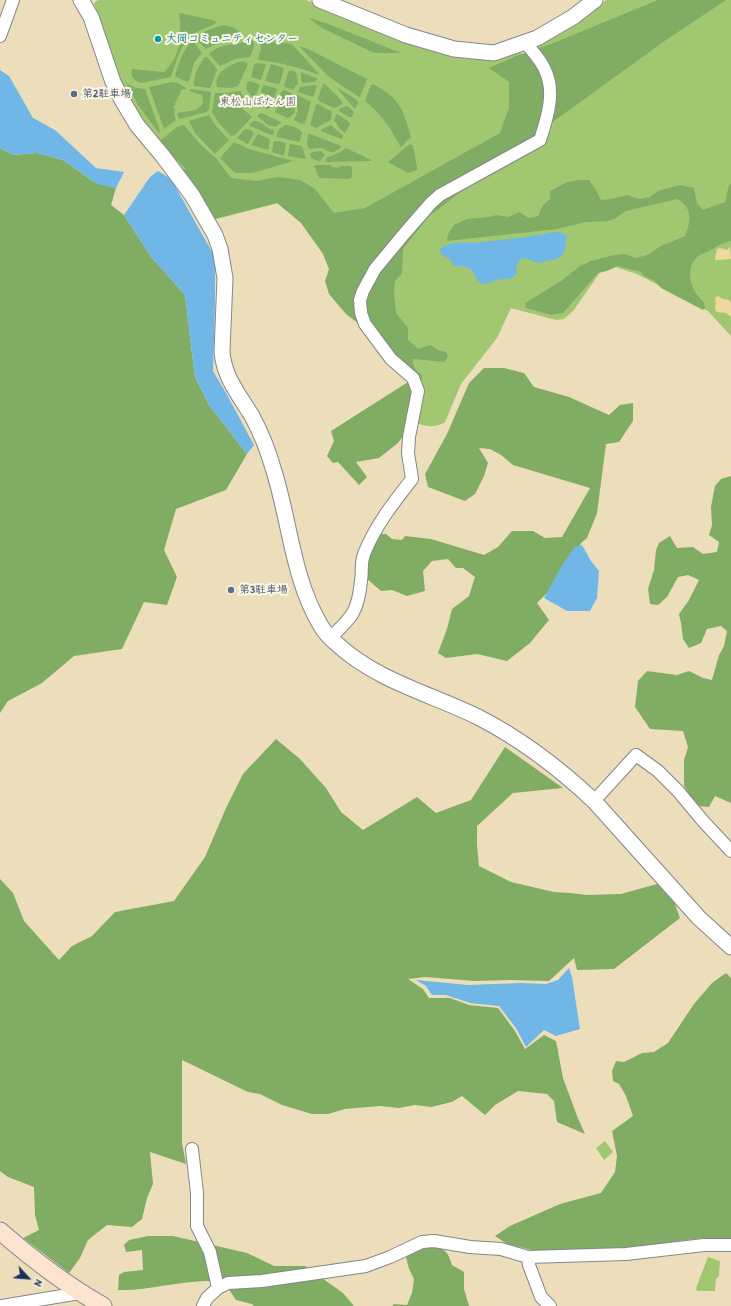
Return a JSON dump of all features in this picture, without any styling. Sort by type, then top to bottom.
[{"type":"main road","points":[[0,1231],[34,1260],[80,1293],[103,1306]]},
{"type":"street","points":[[0,36],[13,0]]},
{"type":"street","points":[[83,0],[91,18],[111,76],[122,100],[137,125],[192,195],[215,235],[220,249],[225,278],[222,352],[223,363],[230,382],[252,417],[267,448],[275,474],[301,584],[319,622],[330,638],[360,663],[389,679],[478,717],[532,749],[554,766],[594,801],[699,918],[731,947]]},
{"type":"street","points":[[320,0],[406,35],[454,49],[494,53],[537,38],[574,17],[595,0]]},
{"type":"street","points":[[330,638],[353,615],[358,604],[362,579],[361,568],[364,554],[384,515],[412,479],[408,453],[409,437],[418,391],[413,378],[391,359],[365,324],[361,313],[360,300],[363,291],[375,269],[386,254],[431,203],[440,195],[540,140],[548,115],[550,84],[546,70],[525,42]]},
{"type":"street","points":[[594,801],[636,755],[658,771],[678,791],[731,851]]},
{"type":"street","points":[[192,1149],[197,1193],[197,1226],[210,1252],[218,1288]]},
{"type":"street","points":[[203,1306],[207,1298],[218,1288],[228,1283],[262,1282],[366,1266],[422,1242],[428,1241],[470,1247],[501,1249],[528,1257],[626,1254],[704,1245],[731,1244]]},
{"type":"street","points":[[528,1257],[529,1264],[541,1297],[550,1306]]},
{"type":"street","points":[[2,1306],[80,1293]]},
{"type":"green space","name":"東松山ぼたん園","points":[[99,0],[306,0],[446,54],[466,59],[493,60],[519,53],[529,55],[536,138],[358,241],[282,202],[213,220],[143,122],[129,99],[120,79],[94,4]]},
{"type":"green space","points":[[606,0],[731,0],[731,336],[708,311],[637,274],[609,265],[603,268],[574,310],[564,319],[556,320],[511,308],[497,338],[461,384],[445,422],[430,426],[414,422],[421,393],[371,281],[440,198],[542,144],[536,46],[594,11]]},
{"type":"green space","points":[[658,0],[726,0],[666,40],[554,121],[428,217],[403,249],[402,274],[395,281],[394,292],[396,313],[408,328],[408,340],[418,349],[430,345],[438,350],[446,352],[448,357],[444,362],[413,359],[414,366],[421,374],[422,379],[415,389],[406,432],[398,443],[379,458],[356,462],[367,477],[359,485],[338,462],[333,463],[327,456],[334,441],[331,431],[408,382],[359,324],[346,314],[329,294],[325,281],[329,269],[323,254],[301,223],[277,203],[214,219],[183,170],[186,169],[170,153],[161,140],[177,127],[184,125],[200,144],[216,158],[231,178],[257,181],[278,177],[300,180],[314,188],[334,213],[365,208],[500,133],[509,108],[509,82],[489,68]]},
{"type":"green space","points":[[179,13],[216,22],[215,24],[195,33],[186,41],[179,54],[171,77],[141,83],[136,81],[132,76],[132,69],[164,72],[170,66],[179,45]]},
{"type":"green space","points":[[309,18],[331,25],[401,53],[372,52],[320,27]]},
{"type":"green space","points":[[224,25],[238,31],[241,34],[240,38],[222,41],[206,49],[196,39],[197,36],[208,30]]},
{"type":"green space","points":[[251,40],[254,42],[254,47],[250,57],[235,59],[220,66],[209,54],[213,50],[223,46]]},
{"type":"green space","points":[[260,40],[292,44],[320,75],[275,62],[259,60],[258,57],[261,49]]},
{"type":"green space","points":[[191,41],[193,41],[202,53],[194,63],[189,81],[187,82],[176,77],[175,75],[182,55]]},
{"type":"green space","points":[[299,46],[308,49],[367,79],[360,97],[329,77]]},
{"type":"green space","points":[[205,57],[207,57],[217,69],[210,88],[194,86],[194,78]]},
{"type":"green space","points":[[244,61],[248,64],[238,86],[231,88],[217,87],[218,77],[224,69]]},
{"type":"green space","points":[[257,63],[266,64],[261,80],[251,77],[254,65]]},
{"type":"green space","points":[[271,64],[284,68],[280,83],[278,84],[265,81]]},
{"type":"green space","points":[[289,70],[296,72],[298,83],[293,90],[285,87],[284,85]]},
{"type":"green space","points":[[301,72],[318,79],[314,82],[303,83],[301,81]]},
{"type":"green space","points":[[250,81],[260,85],[254,99],[246,89],[247,83]]},
{"type":"green space","points":[[172,82],[178,83],[186,88],[185,90],[182,89],[173,108],[175,109],[174,114],[176,120],[164,129],[149,87]]},
{"type":"green space","points":[[126,83],[136,88],[145,89],[160,131],[159,133],[138,105]]},
{"type":"green space","points":[[323,84],[325,84],[341,100],[343,104],[334,108],[319,101],[318,98]]},
{"type":"green space","points":[[373,84],[382,89],[395,100],[403,111],[411,137],[401,147],[385,121],[365,101],[371,85]]},
{"type":"green space","points":[[263,85],[276,88],[277,90],[274,98],[261,92]]},
{"type":"green space","points":[[317,86],[313,97],[298,92],[300,87]]},
{"type":"green space","points":[[336,87],[357,100],[358,103],[355,109]]},
{"type":"green space","points":[[190,89],[211,92],[209,110],[179,119],[177,113],[196,110],[203,104],[202,95],[190,91]]},
{"type":"green space","points":[[284,90],[291,93],[291,99],[280,101],[278,99]]},
{"type":"green space","points":[[240,91],[247,102],[243,109],[252,117],[235,135],[231,136],[219,123],[212,112],[215,93]]},
{"type":"green space","points":[[297,95],[311,102],[305,123],[302,124],[294,120],[298,110],[294,98]]},
{"type":"green space","points":[[259,96],[273,102],[270,108],[267,109],[257,102]]},
{"type":"green space","points":[[291,103],[295,112],[290,117],[287,118],[275,112],[278,104],[283,105]]},
{"type":"green space","points":[[318,104],[332,112],[331,120],[316,128],[310,125],[316,105]]},
{"type":"green space","points":[[346,106],[354,112],[352,117],[349,117],[339,111],[339,109]]},
{"type":"green space","points":[[261,113],[281,123],[275,127],[268,125],[257,116]]},
{"type":"green space","points":[[337,114],[350,124],[345,133],[334,120]]},
{"type":"green space","points":[[209,115],[216,126],[229,140],[215,154],[195,133],[189,121]]},
{"type":"green space","points":[[254,121],[260,122],[268,128],[274,130],[274,134],[271,135],[250,126],[250,124]]},
{"type":"green space","points":[[285,125],[295,127],[301,131],[302,133],[299,142],[277,137],[279,130]]},
{"type":"green space","points":[[331,125],[343,136],[342,139],[321,131],[322,129]]},
{"type":"green space","points":[[245,129],[251,130],[254,133],[248,144],[237,138]]},
{"type":"green space","points":[[258,134],[270,139],[268,150],[251,145]]},
{"type":"green space","points":[[308,134],[341,147],[332,152],[323,148],[309,149],[307,144]]},
{"type":"green space","points":[[274,141],[286,143],[284,156],[272,152]]},
{"type":"green space","points":[[234,142],[249,149],[293,161],[253,173],[235,173],[220,158]]},
{"type":"green space","points":[[290,144],[302,146],[306,159],[288,156]]},
{"type":"green space","points":[[410,144],[413,146],[417,170],[408,173],[388,162]]},
{"type":"green space","points":[[0,148],[13,155],[37,153],[63,160],[94,182],[116,188],[111,205],[124,215],[152,258],[185,295],[195,377],[209,405],[247,454],[226,490],[176,509],[164,550],[177,577],[167,605],[144,602],[122,649],[74,656],[42,683],[8,701],[0,713]]},
{"type":"green space","points":[[346,148],[371,161],[326,162],[326,158],[341,152]]},
{"type":"green space","points":[[321,151],[325,155],[320,161],[311,158],[310,153]]},
{"type":"green space","points":[[331,165],[331,167],[339,168],[340,166],[351,166],[352,177],[350,179],[320,178],[314,166]]},
{"type":"green space","points":[[589,180],[601,200],[627,195],[640,199],[650,197],[658,191],[680,185],[694,188],[697,203],[703,210],[725,202],[729,185],[731,184],[731,241],[721,244],[700,255],[691,266],[690,276],[692,285],[695,292],[705,305],[703,310],[661,288],[655,281],[644,276],[641,272],[618,266],[598,273],[563,313],[552,315],[526,308],[525,303],[561,281],[580,266],[591,261],[614,255],[625,254],[635,258],[644,256],[659,247],[685,236],[689,225],[689,215],[686,206],[677,199],[626,211],[616,218],[608,221],[585,222],[557,229],[447,241],[448,234],[454,225],[467,219],[497,215],[508,217],[519,212],[529,218],[538,216],[543,205],[550,199],[550,191],[567,182]]},
{"type":"green space","points":[[484,368],[504,368],[524,373],[534,387],[569,397],[609,415],[620,405],[633,403],[633,421],[619,442],[606,444],[597,513],[587,538],[581,543],[567,573],[537,603],[549,620],[530,643],[507,661],[477,654],[446,658],[438,653],[447,629],[452,609],[469,596],[475,577],[463,568],[456,568],[448,559],[432,561],[423,571],[425,591],[407,596],[392,590],[381,591],[366,578],[371,548],[379,534],[386,534],[392,539],[402,540],[405,536],[431,539],[484,555],[498,547],[512,531],[533,531],[545,538],[562,537],[590,488],[513,465],[501,455],[490,449],[479,448],[488,463],[484,476],[475,494],[465,501],[428,487],[425,474],[447,434],[469,383]]},
{"type":"green space","points":[[731,476],[731,803],[715,796],[709,807],[698,806],[684,786],[684,760],[688,747],[683,731],[650,729],[635,707],[638,681],[647,671],[677,675],[689,671],[703,678],[712,680],[719,655],[724,646],[727,631],[721,626],[707,629],[701,643],[689,648],[683,639],[679,614],[689,600],[699,580],[688,575],[678,577],[667,597],[658,605],[650,604],[648,589],[654,570],[656,550],[659,543],[670,536],[677,548],[693,547],[703,554],[717,552],[719,542],[709,535],[712,525],[711,507],[715,486],[721,479]]},
{"type":"green space","points":[[276,739],[300,759],[326,788],[341,812],[363,830],[417,797],[436,813],[471,800],[505,747],[563,788],[513,793],[477,826],[479,866],[511,882],[554,892],[587,895],[621,894],[657,884],[672,896],[680,918],[614,969],[577,970],[574,958],[549,981],[475,981],[425,977],[408,979],[423,989],[429,998],[450,998],[469,1005],[498,1008],[515,1031],[525,1049],[544,1035],[556,1041],[563,1078],[585,1134],[557,1122],[554,1101],[547,1094],[518,1091],[495,1105],[485,1115],[462,1096],[452,1102],[431,1107],[415,1105],[399,1108],[380,1106],[345,1109],[328,1114],[312,1114],[282,1105],[260,1094],[248,1092],[182,1060],[182,1143],[186,1164],[150,1152],[153,1184],[147,1198],[142,1219],[132,1227],[107,1225],[88,1240],[80,1258],[69,1273],[23,1238],[39,1230],[35,1215],[34,1187],[8,1177],[0,1171],[0,879],[13,893],[24,921],[59,960],[72,946],[92,936],[115,912],[174,901],[205,857],[226,808],[243,774]]},
{"type":"green space","points":[[726,973],[731,978],[731,1239],[702,1238],[626,1248],[569,1251],[532,1250],[507,1244],[495,1236],[510,1226],[560,1204],[601,1193],[615,1172],[617,1156],[612,1131],[633,1116],[626,1096],[619,1084],[613,1081],[612,1071],[616,1061],[624,1062],[642,1053],[654,1052],[668,1043],[694,1004],[712,983]]},
{"type":"green space","points":[[605,1141],[613,1152],[604,1160],[596,1148]]},
{"type":"green space","points":[[148,1236],[173,1236],[247,1253],[274,1266],[305,1266],[343,1293],[354,1306],[254,1306],[252,1304],[236,1300],[224,1282],[211,1281],[198,1281],[131,1290],[118,1290],[119,1275],[124,1272],[143,1270],[142,1250],[126,1252],[124,1245],[129,1240]]},
{"type":"green space","points":[[433,1247],[444,1250],[452,1265],[464,1272],[464,1289],[469,1306],[392,1306],[394,1304],[407,1305],[412,1293],[414,1279],[409,1269],[406,1257],[420,1249]]},
{"type":"green space","points":[[708,1257],[720,1261],[719,1276],[716,1279],[715,1291],[697,1291],[696,1288]]},
{"type":"sand","points":[[730,247],[731,259],[716,260],[717,249],[720,248],[727,250]]},
{"type":"sand","points":[[718,296],[729,300],[731,303],[731,317],[726,313],[717,312],[715,309],[715,298]]},
{"type":"water","points":[[0,70],[9,76],[33,118],[55,130],[96,168],[124,172],[116,188],[97,184],[63,160],[37,153],[13,155],[0,148]]},
{"type":"water","points":[[158,171],[171,179],[215,257],[213,371],[254,445],[247,454],[209,405],[195,377],[185,295],[152,258],[124,215],[150,177]]},
{"type":"water","points":[[557,232],[563,233],[567,236],[564,253],[557,259],[537,263],[525,258],[519,260],[516,267],[517,274],[509,278],[496,280],[485,284],[479,282],[470,269],[453,265],[449,259],[441,254],[440,249],[455,243],[484,242]]},
{"type":"water","points":[[582,545],[591,561],[599,571],[597,598],[590,611],[567,611],[544,598],[561,567],[575,547]]},
{"type":"water","points":[[569,968],[572,977],[580,1029],[556,1036],[544,1030],[526,1047],[516,1028],[499,1006],[470,1003],[446,995],[432,995],[426,986],[416,980],[468,985],[521,983],[546,984],[558,980]]},
{"type":"place","name":"大岡コミュニティセンター","points":[[158,39]]},
{"type":"place","name":"第2駐車場","points":[[74,94]]},
{"type":"place","name":"第3駐車場","points":[[231,590]]}]
